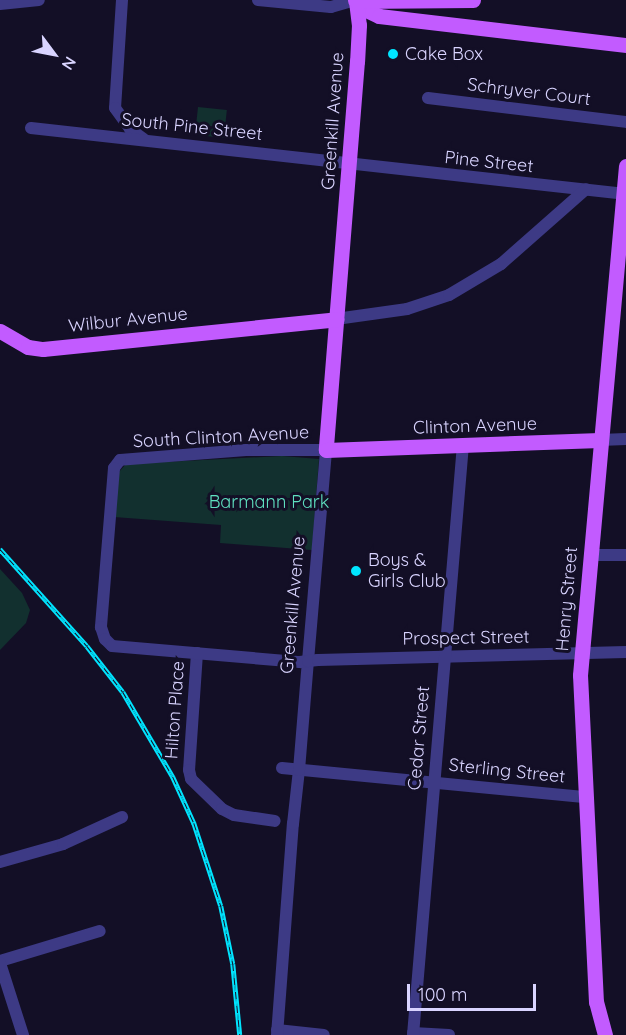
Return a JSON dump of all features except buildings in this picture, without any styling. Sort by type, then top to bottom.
[{"type":"main road","points":[[355,0],[473,0]]},
{"type":"main road","points":[[355,0],[379,16],[626,45]]},
{"type":"main road","name":"Greenkill Avenue","points":[[326,450],[359,25],[355,0]]},
{"type":"main road","name":"Henry Street","points":[[605,1035],[596,1002],[584,797],[581,654],[600,440],[619,313],[626,166]]},
{"type":"main road","name":"Wilbur Avenue","points":[[0,331],[28,347],[43,349],[336,319]]},
{"type":"main road","name":"Clinton Avenue","points":[[326,450],[600,440]]},
{"type":"street","points":[[0,3],[39,0]]},
{"type":"street","points":[[122,0],[115,108],[130,129],[146,140]]},
{"type":"street","points":[[258,0],[331,7],[355,0]]},
{"type":"street","name":"Schryver Court","points":[[428,98],[626,122]]},
{"type":"street","name":"South Pine Street","points":[[31,128],[349,163]]},
{"type":"street","name":"Pine Street","points":[[349,163],[625,194]]},
{"type":"street","points":[[336,319],[407,309],[459,290],[501,264],[586,189]]},
{"type":"street","name":"Clinton Avenue","points":[[600,440],[626,439]]},
{"type":"street","name":"Cedar Street","points":[[413,1034],[463,445]]},
{"type":"street","name":"South Clinton Avenue","points":[[103,606],[114,468],[118,462],[139,457],[246,450],[326,450]]},
{"type":"street","name":"Greenkill Avenue","points":[[277,1032],[326,450]]},
{"type":"street","points":[[590,555],[626,555]]},
{"type":"street","name":"Prospect Street","points":[[103,606],[101,627],[105,639],[112,646],[308,661],[626,652]]},
{"type":"street","name":"Hilton Place","points":[[197,653],[189,770],[191,779],[222,809],[234,815],[276,821]]},
{"type":"street","name":"Sterling Street","points":[[282,768],[584,797]]},
{"type":"street","points":[[0,862],[63,844],[122,817]]},
{"type":"street","points":[[23,1035],[0,962],[100,930]]},
{"type":"street","points":[[277,1032],[324,1035]]},
{"type":"street","points":[[413,1034],[449,1035]]},
{"type":"green space","points":[[198,107],[227,110],[224,138],[195,135]]},
{"type":"green space","name":"Barmann Park","points":[[282,456],[319,459],[312,550],[220,543],[221,525],[114,517],[118,473],[126,464]]},
{"type":"green space","points":[[0,569],[22,593],[30,610],[26,623],[0,650]]},
{"type":"railway","points":[[0,549],[87,646],[123,692],[173,777],[194,823],[221,906],[233,964],[240,1035]]},
{"type":"place","name":"Cake Box","points":[[393,54]]},
{"type":"place","name":"Boys & Girls Club","points":[[356,571]]}]
